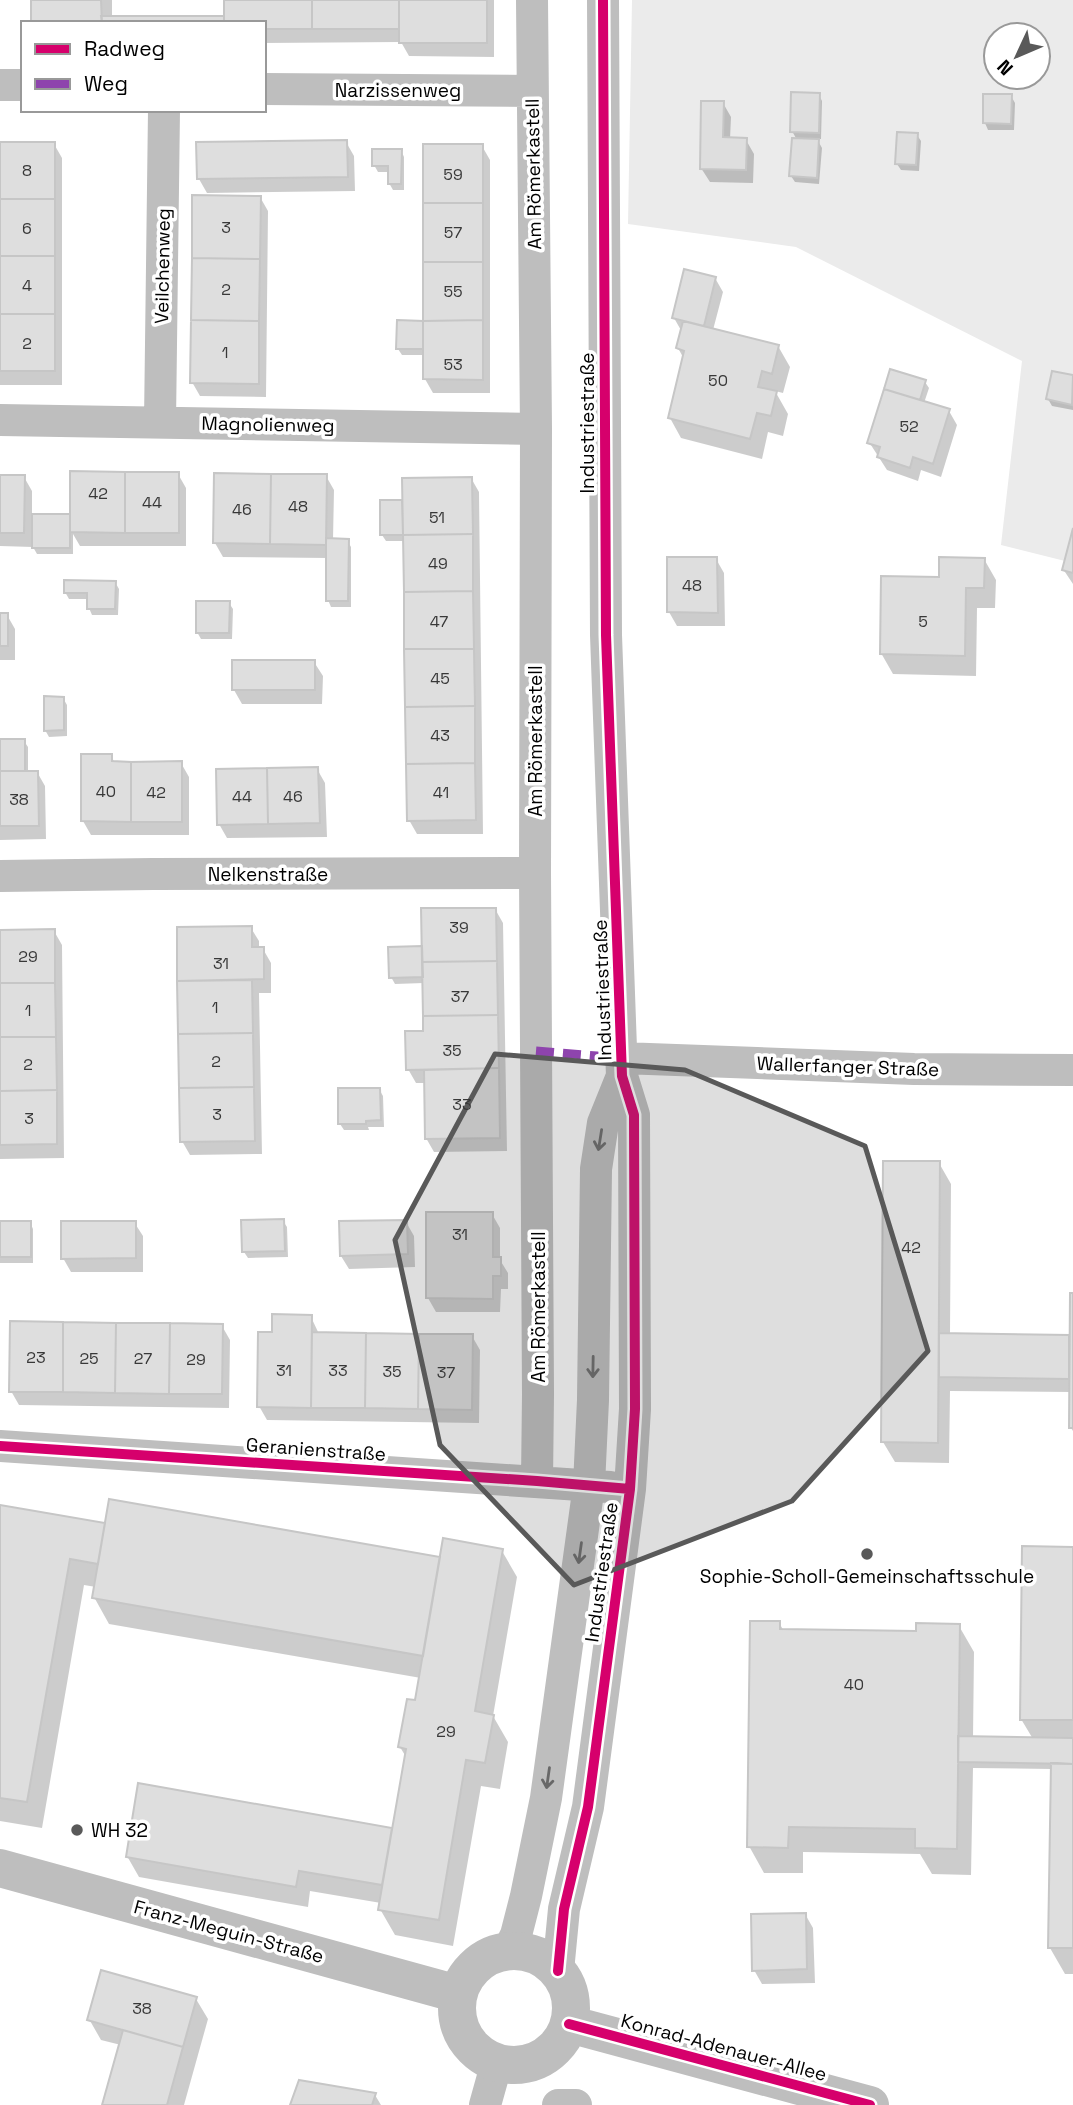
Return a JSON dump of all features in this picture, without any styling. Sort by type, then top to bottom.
[{"type":"street","name":"Am Römerkastell","points":[[531,0],[536,429],[537,1481]]},
{"type":"street","name":"Industriestraße","points":[[558,1971],[564,1909],[588,1807],[630,1489],[635,1409],[634,1115],[622,1067],[606,635],[603,0]]},
{"type":"street","points":[[0,85],[21,85]]},
{"type":"street","name":"Narzissenweg","points":[[266,89],[532,91]]},
{"type":"street","name":"Veilchenweg","points":[[160,422],[164,112]]},
{"type":"street","name":"Magnolienweg","points":[[0,419],[536,429]]},
{"type":"street","name":"Nelkenstraße","points":[[0,876],[535,873]]},
{"type":"street","name":"Industriestraße","points":[[508,1951],[516,1935],[526,1896],[545,1798],[589,1485],[593,1400],[596,1169],[603,1123],[622,1067]]},
{"type":"street","name":"Wallerfanger Straße","points":[[622,1067],[1073,1070]]},
{"type":"street","name":"Geranienstraße","points":[[0,1446],[630,1489]]},
{"type":"street","name":"Franz-Meguin-Straße","points":[[0,1868],[458,1994]]},
{"type":"street","points":[[508,1951],[526,1952],[544,1959],[558,1971],[567,1987],[571,2005],[569,2024],[562,2039],[551,2052],[536,2061],[519,2065],[485,2057],[471,2046],[461,2030],[457,2012],[458,1994],[465,1978],[476,1964],[491,1955],[508,1951]]},
{"type":"street","name":"Konrad-Adenauer-Allee","points":[[569,2024],[870,2105]]},
{"type":"street","points":[[485,2105],[498,2062]]},
{"type":"street","points":[[558,2105],[576,2105]]},
{"type":"highlighted area","points":[[495,1054],[685,1070],[865,1146],[928,1351],[792,1501],[574,1585],[440,1445],[395,1240]]},
{"type":"shaded area","points":[[632,0],[1073,0],[1073,563],[1001,545],[1022,361],[796,247],[628,224]]},
{"type":"building","points":[[31,0],[101,0],[102,21],[31,21]]},
{"type":"building","points":[[224,0],[312,0],[312,29],[266,29],[266,21],[224,21]]},
{"type":"building","points":[[312,0],[399,0],[399,29],[312,29]]},
{"type":"building","points":[[399,0],[487,0],[487,43],[399,43]]},
{"type":"building","points":[[101,16],[224,16],[224,21],[102,21]]},
{"type":"building","points":[[791,92],[820,93],[819,133],[790,132]]},
{"type":"building","points":[[983,94],[1012,94],[1011,124],[983,123]]},
{"type":"building","points":[[701,101],[724,101],[723,137],[747,138],[746,170],[700,169]]},
{"type":"building","points":[[897,132],[918,133],[916,165],[895,164]]},
{"type":"building","points":[[792,138],[819,139],[817,178],[789,176]]},
{"type":"building","points":[[347,140],[348,177],[197,179],[196,142]]},
{"type":"building","points":[[0,142],[55,142],[55,199],[0,199]]},
{"type":"building","points":[[423,144],[483,144],[483,203],[423,203]]},
{"type":"building","points":[[372,149],[402,149],[401,184],[388,184],[388,166],[372,166]]},
{"type":"building","points":[[192,195],[261,196],[260,259],[192,258]]},
{"type":"building","points":[[0,199],[55,199],[55,256],[0,256]]},
{"type":"building","points":[[423,203],[483,203],[483,262],[423,262]]},
{"type":"building","points":[[0,256],[55,256],[55,314],[0,314]]},
{"type":"building","points":[[192,258],[260,259],[259,321],[191,320]]},
{"type":"building","points":[[423,262],[483,262],[483,320],[423,321]]},
{"type":"building","points":[[684,269],[716,277],[704,326],[672,318]]},
{"type":"building","points":[[0,314],[55,314],[55,371],[0,371]]},
{"type":"building","points":[[191,320],[259,321],[259,384],[190,383]]},
{"type":"building","points":[[397,320],[423,321],[423,349],[396,349]]},
{"type":"building","points":[[483,320],[483,380],[423,379],[423,321]]},
{"type":"building","points":[[683,321],[779,345],[772,374],[762,371],[758,387],[777,391],[771,416],[757,413],[750,439],[668,418],[684,351],[676,348]]},
{"type":"building","points":[[890,369],[926,380],[920,400],[884,389]]},
{"type":"building","points":[[1052,371],[1073,375],[1072,405],[1046,399]]},
{"type":"building","points":[[884,389],[950,409],[933,464],[913,457],[910,468],[877,457],[880,447],[867,443]]},
{"type":"building","points":[[70,471],[125,472],[125,533],[70,532]]},
{"type":"building","points":[[125,472],[179,472],[179,533],[125,533]]},
{"type":"building","points":[[214,473],[271,474],[270,544],[213,543]]},
{"type":"building","points":[[271,474],[327,474],[326,545],[270,544]]},
{"type":"building","points":[[0,475],[25,475],[24,533],[0,533]]},
{"type":"building","points":[[472,477],[473,534],[403,535],[402,478]]},
{"type":"building","points":[[380,500],[402,500],[403,535],[380,535]]},
{"type":"building","points":[[32,514],[70,514],[70,548],[32,548]]},
{"type":"building","points":[[1073,528],[1073,573],[1062,570]]},
{"type":"building","points":[[473,534],[473,591],[404,592],[403,535]]},
{"type":"building","points":[[326,538],[349,539],[348,601],[326,601]]},
{"type":"building","points":[[667,557],[717,557],[718,613],[667,612]]},
{"type":"building","points":[[939,557],[985,558],[984,588],[966,588],[965,656],[880,654],[881,576],[939,577]]},
{"type":"building","points":[[64,580],[116,581],[115,609],[87,609],[87,593],[64,593]]},
{"type":"building","points":[[473,591],[474,649],[404,649],[404,592]]},
{"type":"building","points":[[196,601],[230,601],[229,633],[196,633]]},
{"type":"building","points":[[0,613],[8,613],[8,646],[0,646]]},
{"type":"building","points":[[404,649],[474,649],[475,706],[405,707]]},
{"type":"building","points":[[232,660],[315,660],[315,690],[232,690]]},
{"type":"building","points":[[44,696],[64,697],[64,730],[44,731]]},
{"type":"building","points":[[475,706],[475,763],[406,764],[405,707]]},
{"type":"building","points":[[0,739],[25,739],[25,771],[0,771]]},
{"type":"building","points":[[81,754],[112,754],[112,761],[131,762],[131,822],[81,821]]},
{"type":"building","points":[[182,761],[182,822],[131,822],[131,762]]},
{"type":"building","points":[[475,763],[476,820],[407,821],[406,764]]},
{"type":"building","points":[[318,767],[320,823],[268,824],[267,768]]},
{"type":"building","points":[[267,768],[268,824],[217,825],[216,769]]},
{"type":"building","points":[[0,771],[38,771],[39,826],[0,826]]},
{"type":"building","points":[[421,908],[496,908],[497,961],[422,962]]},
{"type":"building","points":[[252,926],[252,947],[264,947],[264,979],[177,981],[177,927]]},
{"type":"building","points":[[55,929],[55,983],[0,983],[0,930]]},
{"type":"building","points":[[422,946],[423,977],[389,978],[388,947]]},
{"type":"building","points":[[497,961],[498,1015],[423,1016],[422,962]]},
{"type":"building","points":[[252,980],[253,1033],[178,1034],[177,981]]},
{"type":"building","points":[[0,983],[55,983],[56,1037],[0,1037]]},
{"type":"building","points":[[498,1015],[499,1068],[406,1070],[405,1031],[423,1031],[423,1016]]},
{"type":"building","points":[[253,1033],[254,1087],[179,1088],[178,1034]]},
{"type":"building","points":[[0,1037],[56,1037],[57,1090],[0,1091]]},
{"type":"building","points":[[499,1068],[500,1138],[425,1139],[424,1070]]},
{"type":"building","points":[[254,1087],[255,1141],[180,1142],[179,1088]]},
{"type":"building","points":[[338,1088],[380,1088],[381,1120],[366,1121],[366,1124],[338,1124]]},
{"type":"building","points":[[57,1090],[57,1144],[0,1145],[0,1091]]},
{"type":"building","points":[[883,1161],[940,1161],[938,1443],[881,1442]]},
{"type":"building","points":[[426,1212],[493,1212],[493,1257],[501,1257],[501,1276],[493,1276],[493,1299],[426,1298]]},
{"type":"building","points":[[284,1219],[285,1251],[242,1252],[241,1220]]},
{"type":"building","points":[[407,1220],[408,1254],[340,1256],[339,1221]]},
{"type":"building","points":[[0,1221],[31,1221],[31,1257],[0,1257]]},
{"type":"building","points":[[61,1221],[136,1221],[136,1258],[61,1259]]},
{"type":"building","points":[[1070,1293],[1073,1293],[1073,1428],[1069,1428]]},
{"type":"building","points":[[272,1314],[312,1315],[311,1408],[257,1407],[258,1332],[272,1332]]},
{"type":"building","points":[[10,1321],[63,1322],[63,1392],[9,1392]]},
{"type":"building","points":[[63,1322],[116,1323],[115,1393],[63,1392]]},
{"type":"building","points":[[116,1323],[170,1323],[169,1394],[115,1393]]},
{"type":"building","points":[[170,1323],[223,1324],[222,1394],[169,1394]]},
{"type":"building","points":[[312,1332],[366,1333],[365,1408],[311,1408]]},
{"type":"building","points":[[366,1333],[419,1334],[418,1409],[365,1408]]},
{"type":"building","points":[[939,1333],[1069,1335],[1069,1379],[939,1377]]},
{"type":"building","points":[[419,1334],[473,1334],[472,1410],[418,1409]]},
{"type":"building","points":[[109,1499],[440,1557],[423,1656],[92,1598]]},
{"type":"building","points":[[0,1505],[105,1523],[98,1564],[70,1559],[27,1802],[0,1798]]},
{"type":"building","points":[[443,1538],[503,1549],[475,1711],[494,1715],[485,1763],[466,1760],[439,1920],[378,1910],[406,1749],[398,1747],[407,1699],[415,1700]]},
{"type":"building","points":[[1022,1546],[1073,1547],[1073,1720],[1020,1720]]},
{"type":"building","points":[[750,1621],[780,1621],[780,1629],[916,1631],[916,1623],[960,1624],[957,1849],[915,1848],[915,1829],[789,1827],[788,1848],[747,1847]]},
{"type":"building","points":[[958,1736],[1073,1738],[1073,1764],[958,1762]]},
{"type":"building","points":[[1051,1763],[1073,1764],[1073,1948],[1048,1948]]},
{"type":"building","points":[[138,1783],[392,1828],[382,1885],[299,1871],[296,1887],[126,1857]]},
{"type":"building","points":[[806,1913],[807,1969],[752,1971],[751,1914]]},
{"type":"building","points":[[101,1970],[197,1997],[183,2047],[87,2020]]},
{"type":"building","points":[[123,2030],[183,2047],[167,2105],[102,2105]]},
{"type":"building","points":[[299,2080],[376,2093],[372,2105],[290,2105]]},
{"type":"marked path","points":[[536,1051],[622,1058]]},
{"type":"cycle path","points":[[558,1971],[564,1909],[588,1807],[630,1489],[635,1409],[634,1115],[622,1076],[606,635],[603,0]]},
{"type":"cycle path","points":[[0,1446],[630,1489]]},
{"type":"cycle path","points":[[569,2024],[870,2105]]},
{"type":"place","name":"Sophie-Scholl-Gemeinschaftsschule","points":[[867,1554]]},
{"type":"place","name":"WH 32","points":[[77,1830]]}]
